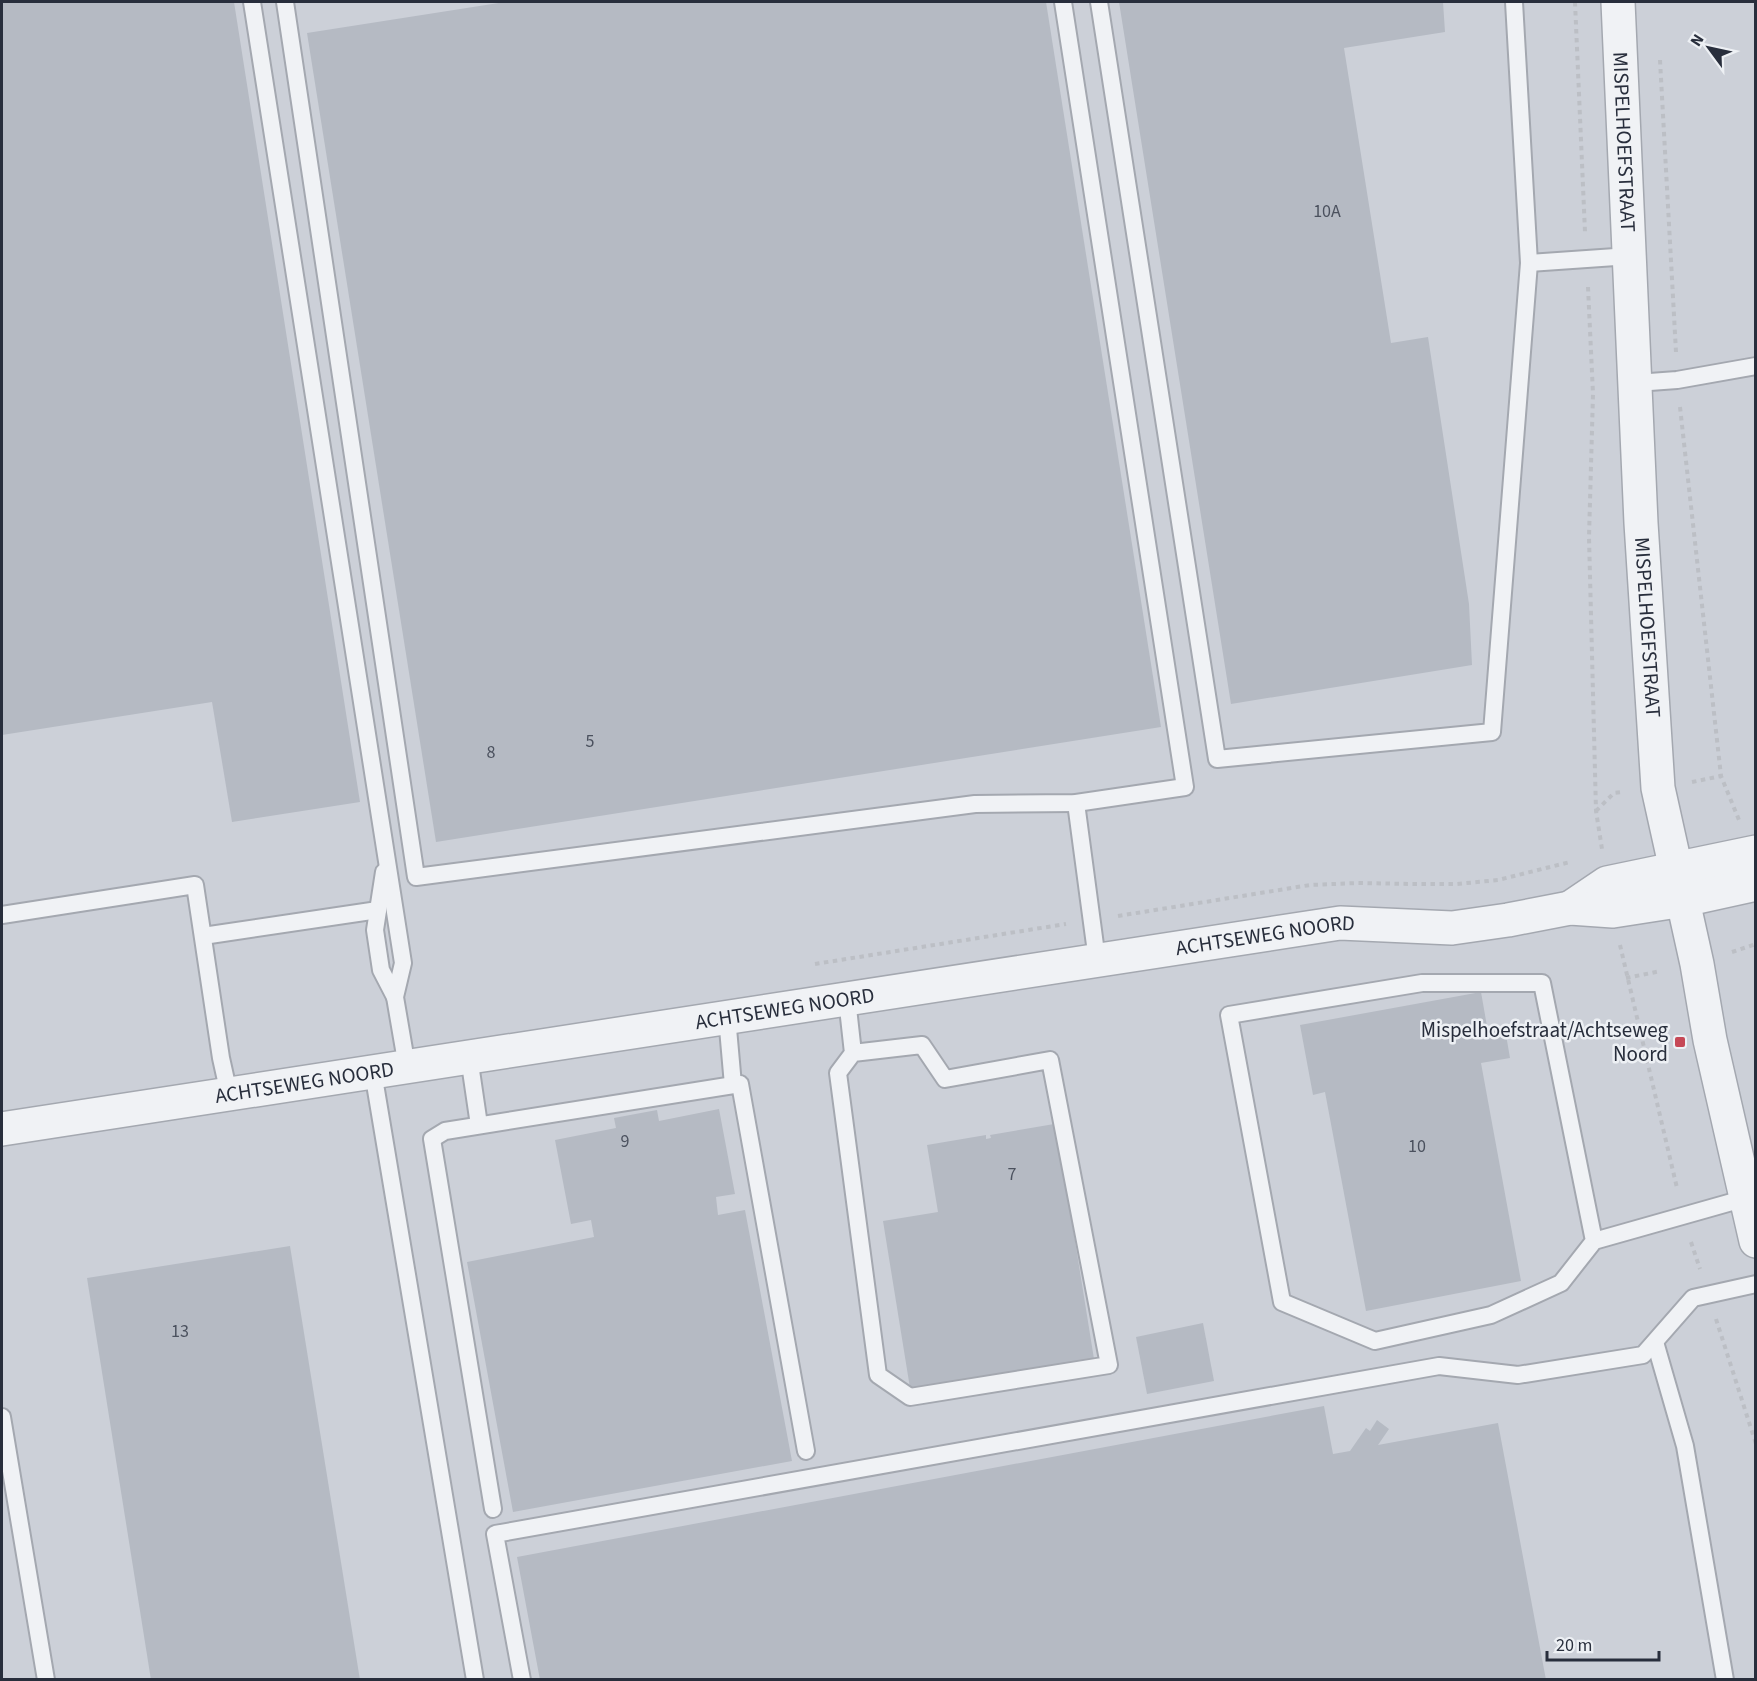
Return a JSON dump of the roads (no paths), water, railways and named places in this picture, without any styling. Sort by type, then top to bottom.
[{"type":"street","name":"MISPELHOEFSTRAAT","points":[[1618,2],[1641,523],[1658,788],[1684,900],[1710,1040],[1755,1240]]},
{"type":"street","name":"ACHTSEWEG NOORD","points":[[1570,908],[1608,883],[1751,852]]},
{"type":"street","name":"ACHTSEWEG NOORD","points":[[2,1129],[1340,923],[1452,928],[1508,921],[1570,908],[1612,911],[1684,900],[1755,884]]},
{"type":"lane","points":[[252,2],[403,963],[395,997]]},
{"type":"lane","points":[[285,2],[416,878],[975,804],[1076,803],[1185,787],[1063,2]]},
{"type":"lane","points":[[1099,2],[1217,759],[1492,732],[1529,263],[1514,2]]},
{"type":"lane","points":[[1529,263],[1630,256]]},
{"type":"lane","points":[[1636,383],[1677,380],[1755,366]]},
{"type":"lane","points":[[1076,803],[1097,960]]},
{"type":"lane","points":[[386,854],[375,930],[381,970],[395,997],[407,1067]]},
{"type":"lane","points":[[2,915],[195,885],[221,1058],[229,1094]]},
{"type":"lane","points":[[203,936],[378,910]]},
{"type":"lane","points":[[1594,1241],[1542,983],[1422,982],[1229,1015],[1282,1302],[1375,1341],[1491,1315],[1561,1283],[1594,1241],[1746,1198]]},
{"type":"lane","points":[[847,999],[853,1053],[837,1073],[878,1375],[910,1397],[1110,1365],[1050,1060],[945,1079],[922,1045],[853,1053]]},
{"type":"lane","points":[[727,1017],[733,1085]]},
{"type":"lane","points":[[468,1057],[479,1125]]},
{"type":"lane","points":[[373,1072],[475,1680]]},
{"type":"lane","points":[[493,1509],[432,1139],[445,1131],[740,1084],[806,1451]]},
{"type":"lane","points":[[522,1680],[495,1534],[1439,1366],[1518,1375],[1642,1354],[1693,1298],[1755,1284]]},
{"type":"lane","points":[[1655,1342],[1685,1446],[1725,1680]]},
{"type":"lane","points":[[2,1417],[46,1680]]},
{"type":"place","name":"Mispelhoefstraat/Achtseweg Noord","points":[[1680,1042]]}]
